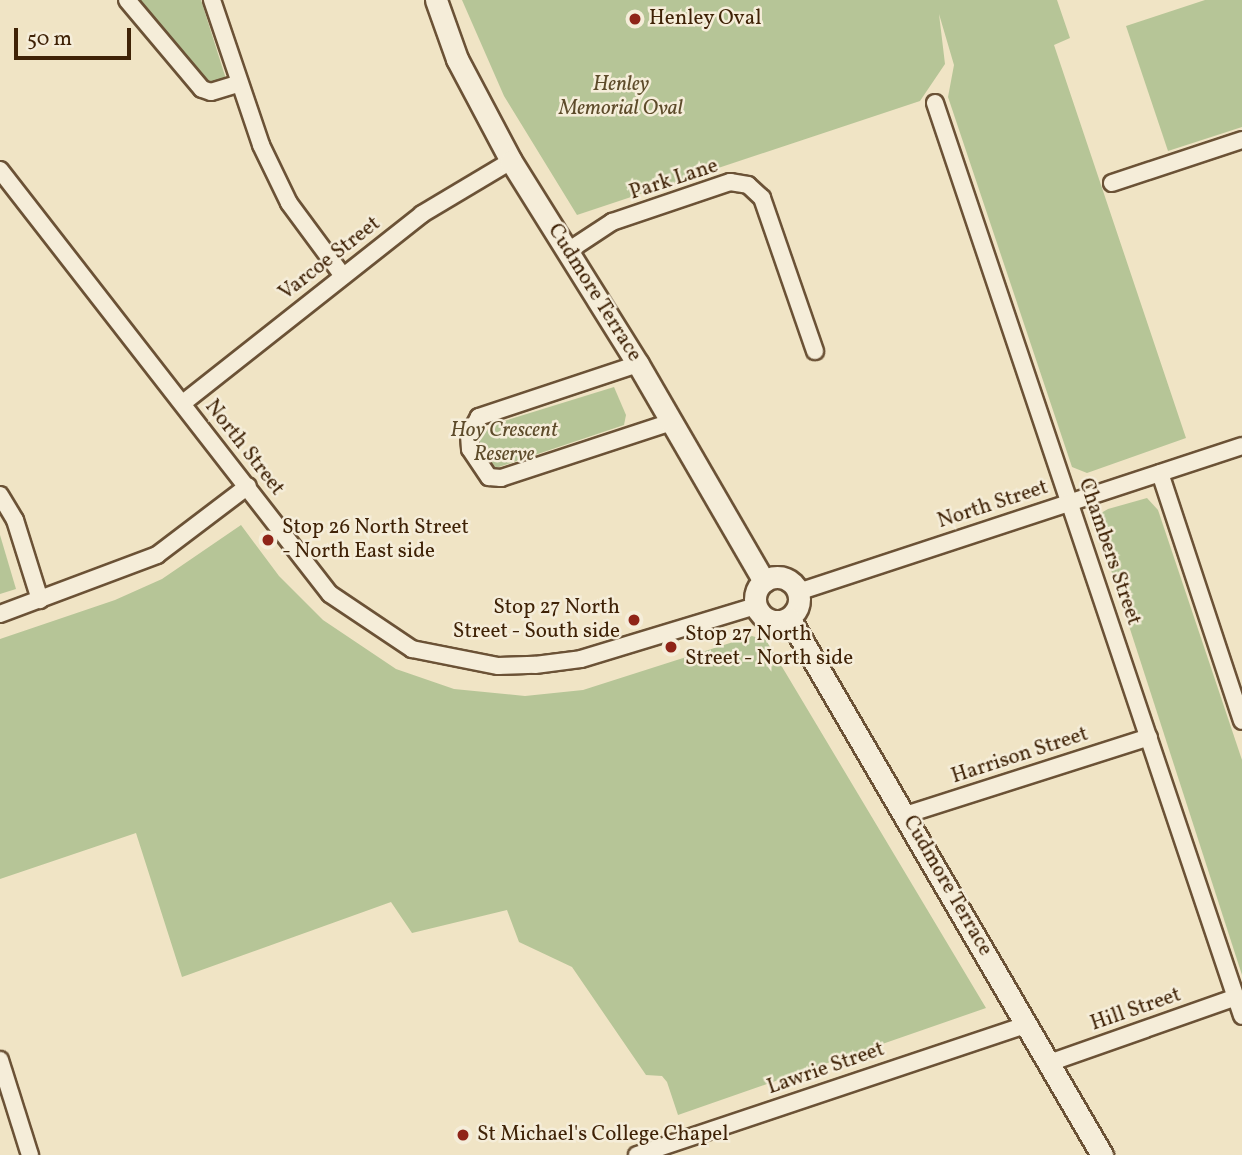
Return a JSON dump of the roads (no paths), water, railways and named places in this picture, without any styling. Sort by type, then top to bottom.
[{"type":"street","points":[[127,0],[202,89],[211,92],[240,83]]},
{"type":"street","points":[[212,0],[261,145],[289,203],[343,276]]},
{"type":"street","name":"Cudmore Terrace","points":[[436,0],[457,59],[511,161],[638,364],[764,581]]},
{"type":"street","name":"Chambers Street","points":[[934,103],[1242,1016]]},
{"type":"street","points":[[1112,183],[1242,141]]},
{"type":"street","name":"Varcoe Street","points":[[183,402],[422,214],[511,161]]},
{"type":"street","name":"North Street","points":[[0,170],[330,594],[412,649],[498,666],[535,666],[581,660],[755,606]]},
{"type":"street","name":"Park Lane","points":[[568,251],[612,222],[730,182],[748,185],[762,198],[815,351]]},
{"type":"street","points":[[638,364],[479,417],[470,435],[470,449],[489,477],[501,478],[671,422]]},
{"type":"street","name":"North Street","points":[[798,592],[1242,446]]},
{"type":"street","points":[[1160,473],[1242,721]]},
{"type":"street","points":[[0,614],[157,555],[248,486]]},
{"type":"street","points":[[0,495],[15,520],[40,600]]},
{"type":"street","points":[[784,578],[798,592],[798,608],[789,618],[769,621],[755,606],[756,590],[764,581],[784,578]]},
{"type":"street","name":"Cudmore Terrace","points":[[789,618],[1102,1155]]},
{"type":"street","name":"Harrison Street","points":[[905,815],[1149,737]]},
{"type":"street","name":"Hill Street","points":[[1049,1063],[1236,997]]},
{"type":"street","name":"Lawrie Street","points":[[637,1155],[1028,1024]]},
{"type":"street","points":[[0,1060],[7,1108],[30,1155]]},
{"type":"place","name":"Henley Oval","points":[[635,19]]},
{"type":"place","name":"Stop 26 North Street - North East side","points":[[268,540]]},
{"type":"place","name":"Stop 27 North Street - South side","points":[[634,620]]},
{"type":"place","name":"Stop 27 North Street - North side","points":[[671,647]]},
{"type":"place","name":"St Michael's College Chapel","points":[[463,1135]]},
{"type":"park label","name":"Henley Memorial Oval","points":[[621,97]]},
{"type":"park label","name":"Hoy Crescent Reserve","points":[[504,443]]}]
